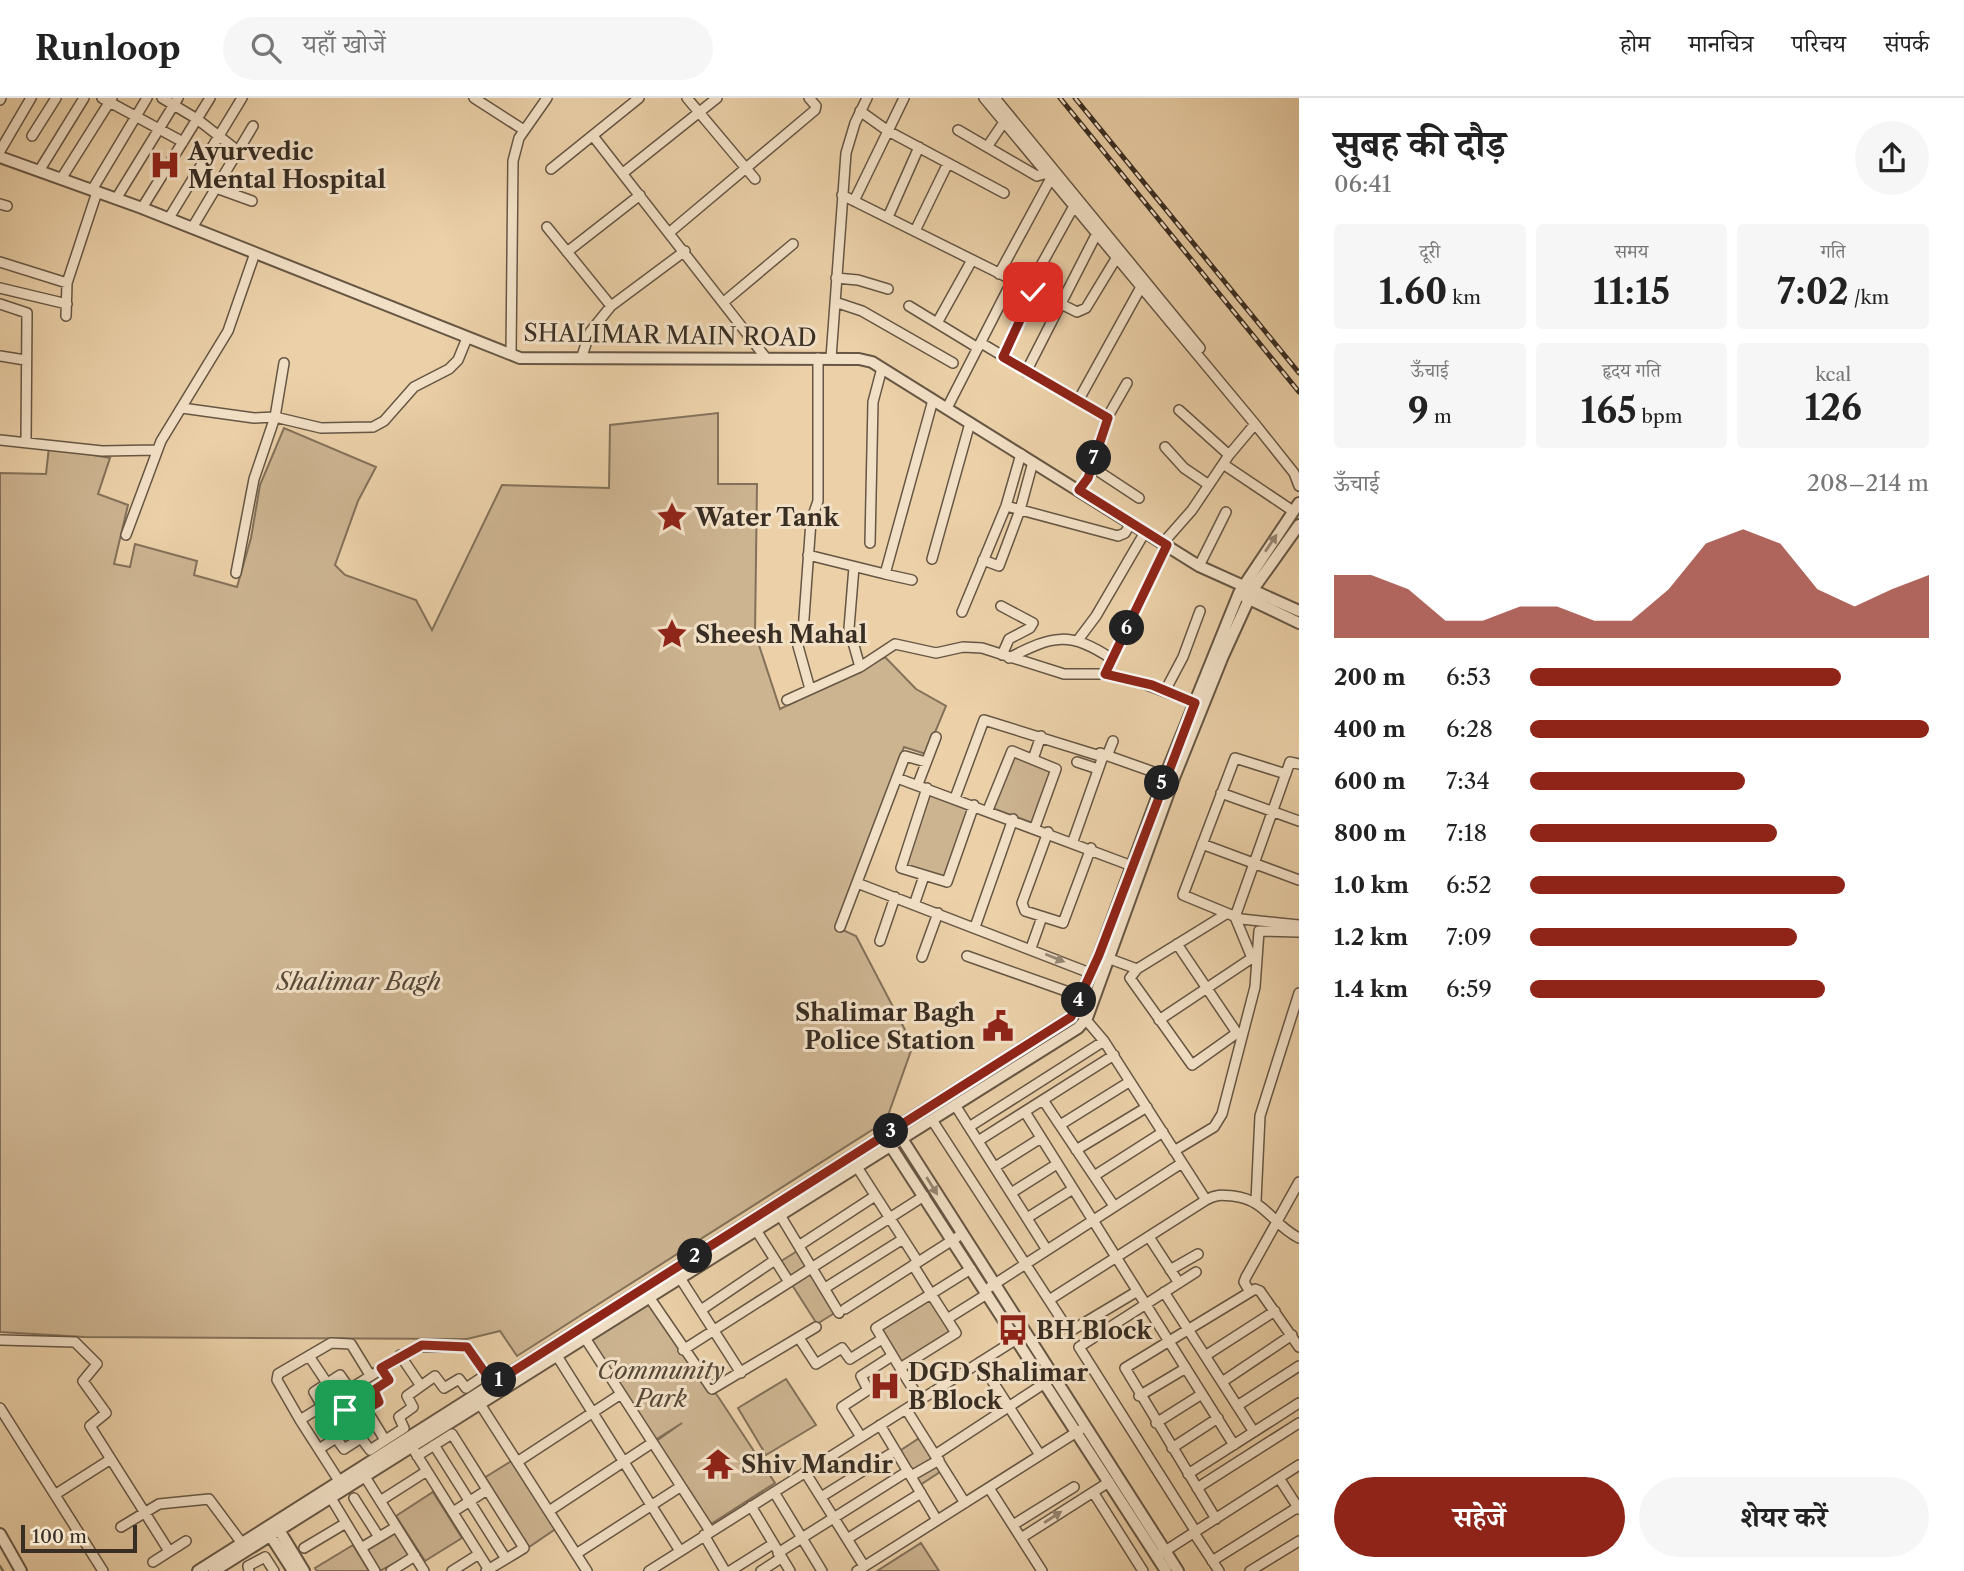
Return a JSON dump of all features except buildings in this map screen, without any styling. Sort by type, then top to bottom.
[{"type":"street","points":[[0,151],[31,98]]},
{"type":"street","points":[[33,136],[56,98]]},
{"type":"street","points":[[39,171],[84,98]]},
{"type":"street","points":[[66,316],[67,283],[94,191],[147,98]]},
{"type":"street","points":[[162,98],[176,102],[238,151]]},
{"type":"street","points":[[142,208],[210,98]]},
{"type":"street","points":[[169,218],[242,98]]},
{"type":"street","points":[[474,98],[524,130]]},
{"type":"street","points":[[511,354],[513,161],[524,130],[547,98]]},
{"type":"street","points":[[551,169],[639,98]]},
{"type":"street","points":[[687,98],[755,179]]},
{"type":"street","points":[[623,173],[717,98]]},
{"type":"street","points":[[670,232],[815,110],[816,106],[809,98]]},
{"type":"street","points":[[831,358],[836,278],[843,230],[842,195],[846,153],[867,98]]},
{"type":"street","points":[[854,201],[905,98]]},
{"type":"street","points":[[984,98],[1255,424],[1294,473],[1299,486]]},
{"type":"street","points":[[995,98],[1299,471]]},
{"type":"street","points":[[61,179],[108,99],[135,118],[183,142]]},
{"type":"street","points":[[116,198],[176,102]]},
{"type":"street","points":[[860,111],[888,131],[1004,193]]},
{"type":"street","points":[[987,147],[1004,121]]},
{"type":"street","points":[[192,228],[253,126]]},
{"type":"street","points":[[958,130],[1037,176],[1049,176]]},
{"type":"street","points":[[593,136],[746,327],[766,358]]},
{"type":"street","points":[[888,217],[919,147]]},
{"type":"street","name":"SHALIMAR MAIN ROAD","points":[[0,157],[169,218],[520,358],[582,356],[859,359],[882,368],[1199,566],[1246,591]]},
{"type":"street","points":[[915,231],[948,163]]},
{"type":"street","points":[[999,274],[1049,176]]},
{"type":"street","points":[[216,188],[252,201]]},
{"type":"street","points":[[567,252],[640,195]]},
{"type":"street","points":[[842,195],[1077,312],[1084,310],[1117,257]]},
{"type":"street","points":[[1003,357],[1030,290],[1074,206]]},
{"type":"street","points":[[547,227],[611,306]]},
{"type":"street","points":[[1026,372],[1097,233]]},
{"type":"street","points":[[725,301],[793,244]]},
{"type":"street","points":[[582,356],[590,332],[611,306],[685,251]]},
{"type":"street","points":[[125,535],[157,450],[228,331],[255,253]]},
{"type":"street","points":[[937,323],[972,260]]},
{"type":"street","points":[[0,262],[67,283]]},
{"type":"street","points":[[836,278],[858,280],[888,289]]},
{"type":"street","points":[[947,408],[1012,281]]},
{"type":"street","points":[[1077,401],[1141,287]]},
{"type":"street","points":[[0,288],[66,304]]},
{"type":"street","points":[[835,302],[862,312],[953,363]]},
{"type":"street","points":[[0,304],[27,313],[26,442]]},
{"type":"street","points":[[909,306],[1108,418]]},
{"type":"street","points":[[182,408],[254,418],[275,417],[321,428],[379,425],[414,387],[449,369],[457,360],[467,338]]},
{"type":"street","points":[[0,356],[25,360]]},
{"type":"street","points":[[810,690],[798,650],[803,632],[811,521],[818,501],[818,358]]},
{"type":"street","points":[[236,573],[254,479],[275,417],[284,363]]},
{"type":"street","points":[[870,543],[873,402],[882,368]]},
{"type":"street","points":[[1079,490],[1088,478],[1108,418],[1127,383]]},
{"type":"street","points":[[885,574],[933,400]]},
{"type":"street","points":[[214,1571],[245,1547],[493,1383],[773,1215],[899,1134],[1000,1062],[1071,1017],[1090,973],[1104,957],[1199,704],[1246,591],[1296,507],[1226,459],[1179,410]]},
{"type":"street","points":[[932,559],[970,422]]},
{"type":"street","points":[[1105,674],[1165,544],[1226,459],[1255,424]]},
{"type":"street","points":[[0,440],[102,451],[157,450]]},
{"type":"street","points":[[1165,447],[1184,468],[1209,485]]},
{"type":"street","points":[[962,612],[1006,506],[1021,454]]},
{"type":"street","points":[[983,560],[999,566],[1020,510],[1033,462]]},
{"type":"street","points":[[1092,467],[1139,498]]},
{"type":"street","points":[[1006,506],[1118,536],[1125,533],[1131,523]]},
{"type":"street","points":[[1199,566],[1226,512]]},
{"type":"street","points":[[1246,591],[1299,525]]},
{"type":"street","points":[[1077,640],[1096,616],[1145,532]]},
{"type":"street","points":[[808,555],[912,580]]},
{"type":"street","points":[[854,567],[849,628],[860,667]]},
{"type":"street","points":[[1246,591],[1299,611]]},
{"type":"street","points":[[1246,591],[1299,623]]},
{"type":"street","points":[[1001,606],[1030,618],[1033,623],[1030,628],[1011,637],[1006,657]]},
{"type":"street","points":[[1165,691],[1200,611]]},
{"type":"street","points":[[1006,657],[1050,639],[1077,640],[1112,659]]},
{"type":"street","points":[[788,700],[860,667],[895,644],[936,653],[972,647],[1065,674],[1105,674],[1199,704]]},
{"type":"street","points":[[899,1134],[932,1120],[1078,1028],[1087,1018],[1132,866],[1165,776],[1199,704]]},
{"type":"street","points":[[993,715],[1165,776]]},
{"type":"street","points":[[955,798],[984,720],[1101,757],[1073,841]]},
{"type":"street","points":[[1033,759],[1041,736]]},
{"type":"street","points":[[936,737],[926,762],[923,786],[900,866],[947,882],[974,805]]},
{"type":"street","points":[[1107,756],[1113,741]]},
{"type":"street","points":[[988,810],[1010,752],[1033,759],[1056,769],[1035,827]]},
{"type":"street","points":[[840,927],[906,756],[926,762]]},
{"type":"street","points":[[1286,774],[1236,758],[1220,793],[1184,896],[1231,916],[1299,925]]},
{"type":"street","points":[[1077,762],[1098,769]]},
{"type":"street","points":[[1177,944],[1237,1033],[1190,1065],[1129,978],[1138,969],[1177,944],[1231,916],[1254,864],[1290,762],[1299,764]]},
{"type":"street","points":[[897,778],[1073,841],[1132,866]]},
{"type":"street","points":[[1220,793],[1299,821]]},
{"type":"street","points":[[975,927],[1013,819]]},
{"type":"street","points":[[1048,832],[1022,906],[1025,911],[1063,923],[1091,848]]},
{"type":"street","points":[[1202,844],[1299,880]]},
{"type":"street","points":[[914,905],[924,876]]},
{"type":"street","points":[[857,883],[1090,973]]},
{"type":"street","points":[[880,941],[895,897]]},
{"type":"street","points":[[922,957],[938,914]]},
{"type":"street","points":[[1160,1020],[1252,958],[1231,916]]},
{"type":"street","points":[[1031,948],[1042,917]]},
{"type":"street","points":[[1174,1151],[1214,1127],[1222,1114],[1255,987],[1259,931],[1299,932]]},
{"type":"street","points":[[967,956],[1080,996]]},
{"type":"street","points":[[1104,957],[1138,969]]},
{"type":"street","points":[[1256,1201],[1261,1116],[1299,993]]},
{"type":"street","points":[[1076,1008],[1087,1018],[1114,1055],[1206,1200]]},
{"type":"street","points":[[969,1127],[1104,1041]]},
{"type":"street","points":[[978,1141],[1114,1055]]},
{"type":"street","points":[[1000,1062],[1007,1072]]},
{"type":"street","points":[[1060,1125],[1129,1082]]},
{"type":"street","points":[[1043,1100],[1114,1206]]},
{"type":"street","points":[[954,1105],[1047,1250]]},
{"type":"street","points":[[1076,1150],[1147,1107]]},
{"type":"street","points":[[1025,1112],[1234,1445]]},
{"type":"street","points":[[932,1120],[1049,1300],[1072,1330],[1136,1292]]},
{"type":"street","points":[[1094,1176],[1163,1132]]},
{"type":"street","points":[[899,1134],[989,1290],[1161,1554],[1166,1571]]},
{"type":"street","points":[[995,1167],[1041,1138]]},
{"type":"street","points":[[319,1449],[336,1438],[344,1449],[361,1438],[369,1450],[386,1440],[404,1427],[398,1417],[413,1406],[407,1396],[436,1376],[444,1388],[458,1379],[466,1388],[493,1383],[557,1356],[646,1293],[680,1278],[757,1230],[773,1215],[857,1167],[888,1141]]},
{"type":"street","points":[[888,1141],[924,1196],[957,1237],[971,1269],[989,1290]]},
{"type":"street","points":[[947,1320],[1026,1264],[1182,1163]]},
{"type":"street","points":[[1011,1193],[1057,1164]]},
{"type":"street","points":[[857,1167],[903,1239],[955,1334],[900,1368]]},
{"type":"street","points":[[1250,1292],[1244,1282],[1246,1277],[1299,1182]]},
{"type":"street","points":[[1027,1218],[1073,1189]]},
{"type":"street","points":[[1049,1300],[1219,1194],[1256,1201],[1277,1222],[1299,1238]]},
{"type":"street","points":[[800,1245],[875,1196]]},
{"type":"street","points":[[682,1350],[924,1196]]},
{"type":"street","points":[[773,1215],[800,1245],[842,1311],[957,1237]]},
{"type":"street","points":[[757,1230],[789,1282]]},
{"type":"street","points":[[1149,1237],[1179,1283]]},
{"type":"street","points":[[825,1288],[903,1239]]},
{"type":"street","points":[[1170,1270],[1198,1254]]},
{"type":"street","points":[[701,1310],[775,1260]]},
{"type":"street","points":[[920,1400],[877,1327],[971,1269]]},
{"type":"street","points":[[1196,1272],[1079,1347],[1219,1571]]},
{"type":"street","points":[[680,1278],[741,1373]]},
{"type":"street","points":[[1216,1518],[1139,1396],[1125,1368],[1250,1292],[1260,1291],[1299,1347]]},
{"type":"street","points":[[1164,1292],[1254,1432]]},
{"type":"street","points":[[646,1293],[682,1350],[711,1389],[816,1327]]},
{"type":"street","points":[[1205,1356],[1275,1311]]},
{"type":"street","points":[[1222,1382],[1292,1335]]},
{"type":"street","points":[[649,1571],[1021,1336]]},
{"type":"street","points":[[1021,1336],[1045,1382],[1081,1430],[1109,1482],[1161,1554],[1178,1571]]},
{"type":"street","points":[[585,1338],[680,1487],[728,1571],[778,1551],[937,1458],[1045,1382]]},
{"type":"street","points":[[799,1338],[816,1364],[842,1348],[850,1359],[882,1339]]},
{"type":"street","points":[[0,1340],[75,1342],[97,1366],[83,1381],[107,1413],[90,1426],[169,1552]]},
{"type":"street","points":[[342,1485],[300,1420],[277,1378],[331,1343],[351,1344],[370,1375]]},
{"type":"street","points":[[300,1420],[400,1355],[428,1344],[465,1346],[470,1349],[493,1383]]},
{"type":"street","points":[[400,1355],[421,1386]]},
{"type":"street","points":[[309,1356],[327,1383]]},
{"type":"street","points":[[557,1356],[680,1551]]},
{"type":"street","points":[[861,1437],[842,1407],[868,1390],[861,1376],[892,1356]]},
{"type":"street","points":[[980,1362],[1040,1455]]},
{"type":"street","points":[[1237,1406],[1299,1366]]},
{"type":"street","points":[[349,1388],[340,1375],[314,1393],[330,1418],[344,1410],[351,1418],[379,1401],[374,1389],[388,1380],[381,1368]]},
{"type":"street","points":[[1139,1396],[1186,1368]]},
{"type":"street","points":[[414,1451],[480,1404],[493,1383]]},
{"type":"street","points":[[517,1462],[621,1394]]},
{"type":"street","points":[[1156,1423],[1202,1394]]},
{"type":"street","points":[[1188,1475],[1299,1403]]},
{"type":"street","points":[[480,1404],[587,1571]]},
{"type":"street","points":[[0,1408],[103,1571]]},
{"type":"street","points":[[366,1409],[386,1440]]},
{"type":"street","points":[[906,1409],[965,1503]]},
{"type":"street","points":[[1172,1448],[1218,1418]]},
{"type":"street","points":[[1197,1488],[1299,1423]]},
{"type":"street","points":[[880,1425],[937,1520]]},
{"type":"street","points":[[805,1472],[847,1539],[861,1569],[1081,1430]]},
{"type":"street","points":[[362,1472],[414,1451],[434,1445],[452,1434],[524,1548],[487,1570],[414,1451]]},
{"type":"street","points":[[549,1511],[652,1443]]},
{"type":"street","points":[[434,1445],[506,1559]]},
{"type":"street","points":[[821,1497],[895,1451]]},
{"type":"street","points":[[55,1494],[111,1459]]},
{"type":"street","points":[[1161,1554],[1299,1465]]},
{"type":"street","points":[[380,1501],[427,1471]]},
{"type":"street","points":[[362,1472],[424,1571]]},
{"type":"street","points":[[1212,1561],[1298,1508],[1279,1478]]},
{"type":"street","points":[[1021,1538],[1109,1482]]},
{"type":"street","points":[[272,1529],[331,1498],[342,1485]]},
{"type":"street","points":[[576,1553],[680,1487]]},
{"type":"street","points":[[1013,1525],[1074,1487]]},
{"type":"street","points":[[989,1488],[1042,1571]]},
{"type":"street","points":[[453,1512],[487,1490]]},
{"type":"street","points":[[774,1492],[822,1571]]},
{"type":"street","points":[[1093,1492],[1143,1571]]},
{"type":"street","points":[[847,1539],[921,1493]]},
{"type":"street","points":[[354,1497],[379,1537]]},
{"type":"street","points":[[331,1498],[375,1571]]},
{"type":"street","points":[[121,1527],[166,1503],[209,1499],[245,1547]]},
{"type":"street","points":[[751,1506],[790,1571]]},
{"type":"street","points":[[304,1548],[346,1523]]},
{"type":"street","points":[[361,1548],[396,1527]]},
{"type":"street","points":[[272,1529],[293,1571]]},
{"type":"street","points":[[272,1529],[304,1571]]},
{"type":"street","points":[[0,1534],[21,1571]]},
{"type":"street","points":[[153,1562],[186,1541]]},
{"type":"street","points":[[1250,1571],[1299,1541]]},
{"type":"street","points":[[198,1571],[245,1547]]},
{"type":"street","points":[[761,1571],[778,1551]]},
{"type":"street","points":[[452,1571],[479,1554]]},
{"type":"street","points":[[396,1570],[415,1556]]},
{"type":"street","points":[[249,1571],[248,1566],[265,1557],[274,1571]]},
{"type":"green space","name":"Shalimar Bagh","points":[[718,413],[718,484],[757,484],[755,633],[780,709],[885,657],[916,689],[946,706],[926,754],[904,747],[836,927],[856,936],[913,1045],[886,1121],[517,1356],[500,1331],[467,1339],[84,1337],[0,1332],[0,473],[46,474],[49,447],[110,458],[98,494],[128,505],[114,564],[130,567],[135,544],[197,561],[194,575],[237,587],[251,538],[260,485],[284,428],[376,467],[358,501],[335,565],[345,575],[416,600],[432,630],[502,485],[609,488],[610,425]]},
{"type":"green space","points":[[1012,754],[1053,769],[1033,823],[992,808]]},
{"type":"green space","points":[[929,791],[971,806],[945,881],[902,866]]},
{"type":"green space","points":[[802,1248],[841,1309],[817,1324],[778,1263]]},
{"type":"green space","points":[[931,1298],[953,1332],[901,1365],[879,1330]]},
{"type":"green space","name":"Community Park","points":[[649,1302],[719,1398],[775,1483],[711,1524],[655,1442],[682,1423],[652,1442],[588,1340]]},
{"type":"green space","points":[[786,1379],[816,1425],[766,1455],[738,1408]]},
{"type":"green space","points":[[921,1437],[943,1470],[920,1485],[898,1452]]},
{"type":"green space","points":[[513,1460],[557,1528],[529,1547],[484,1478]]},
{"type":"green space","points":[[433,1492],[462,1538],[425,1561],[396,1516]]},
{"type":"green space","points":[[396,1532],[410,1555],[380,1571],[366,1550]]},
{"type":"green space","points":[[921,1543],[939,1571],[877,1571]]},
{"type":"green space","points":[[353,1545],[369,1571],[317,1571],[315,1568]]},
{"type":"waterway","points":[[0,1566],[3,1571]]},
{"type":"railway","points":[[1060,98],[1299,392]]},
{"type":"railway","points":[[1075,98],[1299,373]]},
{"type":"place","name":"Ayurvedic Mental Hospital","points":[[165,165]]},
{"type":"place","name":"Water Tank","points":[[672,517]]},
{"type":"place","name":"Sheesh Mahal","points":[[672,634]]},
{"type":"place","name":"Shalimar Bagh Police Station","points":[[998,1026]]},
{"type":"place","name":"BH Block","points":[[1013,1330]]},
{"type":"place","name":"DGD Shalimar B Block","points":[[885,1386]]},
{"type":"place","name":"Shiv Mandir","points":[[718,1464]]},
{"type":"route","points":[[345,1410],[351,1418],[379,1402],[374,1390],[389,1380],[381,1368],[422,1345],[467,1347],[493,1384],[1071,1017],[1099,955],[1195,703],[1152,685],[1105,674],[1167,545],[1079,490],[1088,478],[1108,418],[1003,357],[1033,292]]}]
